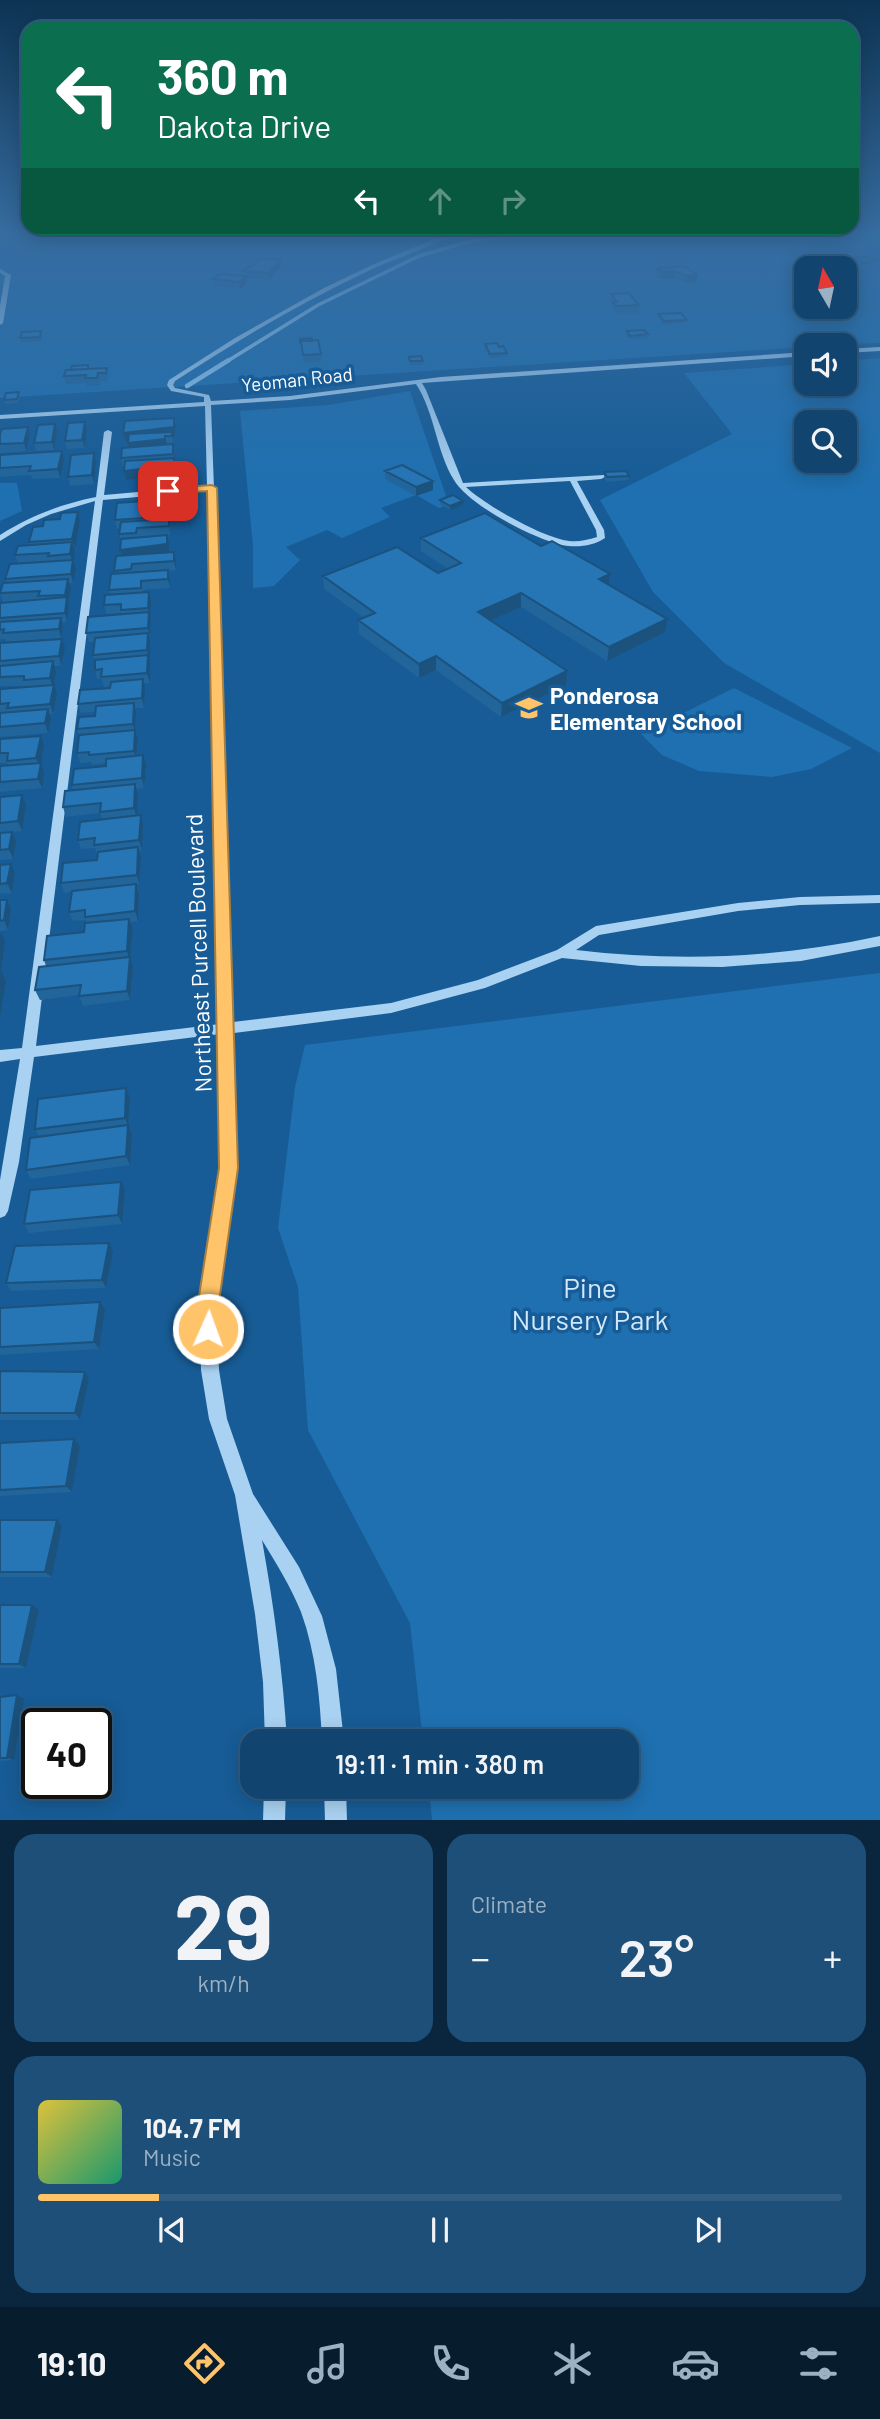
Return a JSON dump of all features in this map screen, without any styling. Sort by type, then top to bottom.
[{"type":"street","points":[[208,404],[207,396],[203,394],[173,390],[170,386],[172,380],[277,316]]},
{"type":"street","points":[[857,350],[880,349]]},
{"type":"street","name":"Yeoman Road","points":[[0,417],[319,395],[417,381],[794,355]]},
{"type":"street","name":"Northeast Purcell Boulevard","points":[[208,404],[229,1168],[208,1309],[210,1370],[218,1419],[244,1495],[265,1615],[275,1729]]},
{"type":"street","points":[[462,485],[601,477]]},
{"type":"street","points":[[0,539],[27,521],[70,504],[102,497],[212,488]]},
{"type":"street","points":[[0,1056],[391,1008],[480,984],[561,953],[596,931],[738,907],[800,901],[880,900]]},
{"type":"street","points":[[561,953],[607,959],[719,963],[783,960],[880,941]]},
{"type":"street","name":"Northeast Purcell Boulevard","points":[[244,1495],[305,1599],[321,1646],[333,1729]]},
{"type":"street","points":[[274,1820],[275,1799]]},
{"type":"street","points":[[336,1799],[337,1820]]},
{"type":"lane","points":[[417,381],[423,390],[456,478],[465,491],[555,542],[575,546],[592,544],[600,538],[600,530],[572,478]]},
{"type":"lane","points":[[0,1211],[12,1162],[102,497],[108,432]]},
{"type":"green space","points":[[0,316],[794,316],[794,319],[857,319],[858,316],[880,316],[880,343],[857,344],[857,333],[794,333],[794,348],[0,398]]},
{"type":"green space","points":[[880,358],[880,753],[724,663],[653,592],[600,500],[732,434],[684,373],[794,365],[794,396],[857,396],[857,360]]},
{"type":"green space","points":[[410,391],[446,496],[440,499],[448,505],[439,508],[416,495],[381,508],[390,517],[342,538],[327,530],[286,547],[300,560],[274,586],[253,588],[253,546],[240,411],[328,405]]},
{"type":"green space","points":[[0,483],[17,483],[22,511],[0,521]]},
{"type":"green space","points":[[734,688],[852,748],[811,769],[772,777],[699,771],[662,755],[641,734]]},
{"type":"green space","name":"Pine Nursery Park","points":[[880,973],[880,1820],[432,1820],[430,1799],[639,1799],[639,1729],[422,1729],[410,1623],[308,1430],[298,1287],[278,1228],[295,1087],[305,1045]]},
{"type":"building","points":[[660,316],[684,316],[687,320],[664,321]]},
{"type":"building","points":[[644,330],[648,334],[630,336],[627,331]]},
{"type":"building","points":[[41,331],[40,337],[20,338],[22,332]]},
{"type":"building","points":[[312,338],[312,341],[300,343],[300,339]]},
{"type":"building","points":[[318,340],[321,354],[303,355],[301,341]]},
{"type":"building","points":[[497,343],[499,347],[503,346],[507,353],[490,354],[485,344]]},
{"type":"building","points":[[421,356],[423,361],[410,361],[409,357]]},
{"type":"building","points":[[88,365],[88,369],[71,370],[72,366]]},
{"type":"building","points":[[107,368],[106,373],[98,373],[97,378],[85,378],[86,375],[64,376],[66,370]]},
{"type":"building","points":[[19,392],[17,399],[4,400],[6,393]]},
{"type":"building","points":[[174,418],[174,427],[123,433],[125,421]]},
{"type":"building","points":[[85,422],[82,440],[65,441],[68,423]]},
{"type":"building","points":[[55,424],[52,442],[34,443],[38,425]]},
{"type":"building","points":[[28,427],[24,443],[0,444],[2,429]]},
{"type":"building","points":[[172,432],[172,436],[165,436],[165,439],[128,443],[129,434]]},
{"type":"building","points":[[173,444],[173,454],[121,458],[122,448]]},
{"type":"building","points":[[62,451],[58,469],[29,471],[31,466],[0,468],[0,455]]},
{"type":"building","points":[[94,453],[92,475],[68,477],[71,455]]},
{"type":"building","points":[[174,458],[174,465],[124,471],[125,461]]},
{"type":"building","points":[[402,465],[433,481],[416,487],[385,471]]},
{"type":"building","points":[[626,471],[629,476],[607,477],[604,472]]},
{"type":"building","points":[[453,495],[463,501],[450,506],[440,500]]},
{"type":"building","points":[[172,499],[171,511],[143,512],[143,518],[115,520],[117,503]]},
{"type":"building","points":[[78,512],[72,539],[29,542],[33,527],[43,526],[44,520],[60,519],[61,513]]},
{"type":"building","points":[[485,513],[541,546],[552,541],[610,574],[599,579],[667,619],[609,647],[521,593],[478,612],[567,671],[502,703],[436,656],[419,664],[358,620],[375,613],[323,576],[397,547],[438,573],[461,563],[421,538]]},
{"type":"building","points":[[169,519],[169,526],[137,528],[136,533],[119,534],[121,522]]},
{"type":"building","points":[[167,535],[167,544],[120,550],[121,539]]},
{"type":"building","points":[[72,542],[70,554],[15,555],[18,546]]},
{"type":"building","points":[[174,552],[174,561],[132,564],[131,569],[114,571],[116,556]]},
{"type":"building","points":[[73,560],[71,574],[5,579],[10,564]]},
{"type":"building","points":[[168,570],[168,579],[141,581],[141,588],[109,590],[111,574]]},
{"type":"building","points":[[68,579],[65,595],[38,596],[40,591],[0,593],[3,583]]},
{"type":"building","points":[[149,592],[148,608],[121,610],[121,604],[104,605],[105,595]]},
{"type":"building","points":[[67,597],[65,613],[0,618],[0,603]]},
{"type":"building","points":[[149,612],[148,628],[86,633],[88,617]]},
{"type":"building","points":[[61,618],[59,629],[3,633],[4,629],[0,630],[0,622]]},
{"type":"building","points":[[148,633],[147,650],[93,655],[95,638]]},
{"type":"building","points":[[62,639],[59,656],[0,661],[0,643]]},
{"type":"building","points":[[148,655],[147,673],[101,677],[102,669],[95,670],[95,660]]},
{"type":"building","points":[[53,661],[50,678],[24,680],[24,676],[0,677],[0,666]]},
{"type":"building","points":[[143,679],[142,698],[78,704],[80,690],[110,688],[111,682]]},
{"type":"building","points":[[54,685],[50,704],[7,708],[9,703],[0,704],[0,689]]},
{"type":"building","points":[[134,703],[133,724],[77,729],[79,717],[95,716],[96,706]]},
{"type":"building","points":[[48,709],[45,723],[0,727],[0,713]]},
{"type":"building","points":[[135,730],[134,751],[89,755],[89,752],[77,753],[79,735]]},
{"type":"building","points":[[41,736],[36,758],[7,761],[8,753],[0,753],[0,739]]},
{"type":"building","points":[[143,755],[142,778],[72,785],[74,769],[106,766],[106,759]]},
{"type":"building","points":[[41,763],[38,779],[0,782],[0,766]]},
{"type":"building","points":[[135,784],[134,808],[100,812],[101,803],[63,807],[65,791]]},
{"type":"building","points":[[22,795],[18,821],[0,823],[0,797]]},
{"type":"building","points":[[141,815],[139,840],[94,845],[95,838],[78,840],[80,822]]},
{"type":"building","points":[[12,832],[9,849],[0,850],[0,833]]},
{"type":"building","points":[[138,847],[137,875],[61,883],[63,863],[97,860],[98,852]]},
{"type":"building","points":[[11,864],[7,883],[0,884],[0,865]]},
{"type":"building","points":[[136,884],[135,911],[85,917],[85,910],[69,912],[72,891]]},
{"type":"building","points":[[0,900],[7,900],[4,920],[0,921]]},
{"type":"building","points":[[129,919],[127,951],[44,960],[47,936],[84,932],[85,923]]},
{"type":"building","points":[[130,957],[127,991],[79,996],[81,985],[35,990],[39,967]]},
{"type":"building","points":[[126,1088],[125,1118],[35,1129],[38,1099]]},
{"type":"building","points":[[128,1125],[126,1156],[26,1170],[30,1138]]},
{"type":"building","points":[[121,1182],[118,1215],[24,1224],[30,1190]]},
{"type":"building","points":[[109,1243],[102,1280],[6,1283],[15,1246]]},
{"type":"building","points":[[100,1302],[94,1342],[0,1347],[0,1308]]},
{"type":"building","points":[[0,1371],[85,1372],[75,1413],[0,1413]]},
{"type":"building","points":[[74,1439],[66,1486],[0,1490],[0,1443]]},
{"type":"building","points":[[0,1520],[57,1520],[45,1572],[0,1572]]},
{"type":"building","points":[[0,1605],[32,1605],[19,1664],[0,1664]]},
{"type":"building","points":[[17,1695],[7,1758],[0,1758],[0,1697]]},
{"type":"waterway","points":[[226,362],[300,316]]},
{"type":"waterway","points":[[187,386],[229,360]]},
{"type":"place","name":"Ponderosa Elementary School","points":[[529,708]]},
{"type":"route","points":[[168,491],[212,488],[229,1168],[208,1309],[208,1329]]}]
